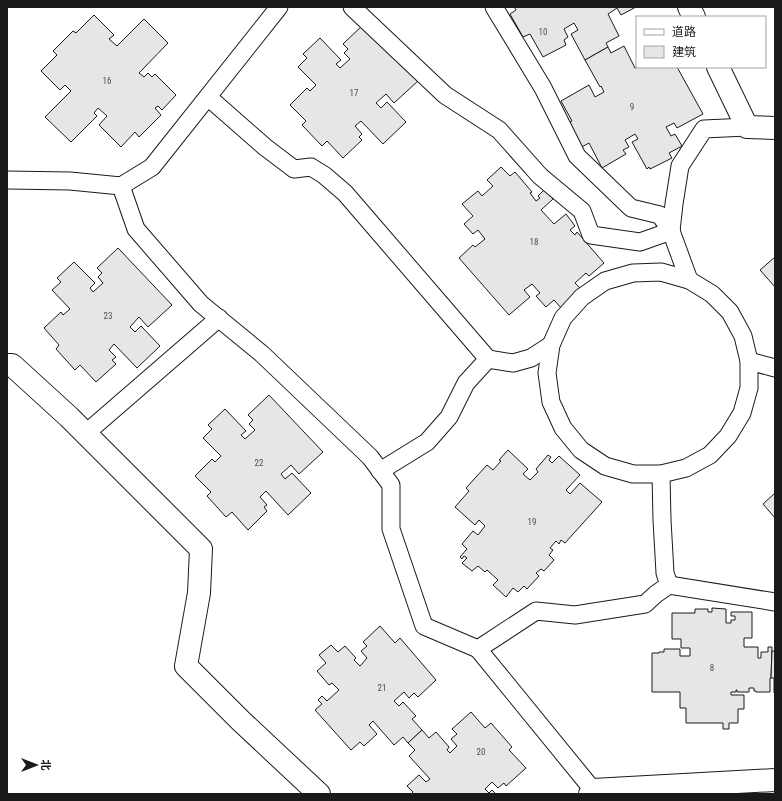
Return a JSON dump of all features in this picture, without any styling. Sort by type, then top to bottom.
[{"type":"street","points":[[7,180],[70,181],[121,186],[152,168],[279,7]]},
{"type":"street","points":[[352,7],[446,95],[499,130],[540,176],[582,211],[592,235],[640,242],[671,231]]},
{"type":"street","points":[[494,7],[543,88],[578,156],[630,208],[660,215],[671,231],[689,280]]},
{"type":"street","points":[[689,7],[694,16]]},
{"type":"street","points":[[718,68],[747,127]]},
{"type":"street","points":[[208,97],[264,146],[294,169],[311,167],[324,175],[345,193],[488,359],[512,362],[531,358],[551,345]]},
{"type":"street","points":[[671,231],[680,166],[704,129],[747,127],[775,128]]},
{"type":"street","points":[[121,186],[136,229],[201,304],[262,354],[370,457],[391,485],[391,529],[424,626],[478,649],[591,792],[775,780]]},
{"type":"street","points":[[661,272],[689,280],[712,294],[730,312],[743,336],[749,362],[749,388],[742,413],[728,436],[710,455],[686,468],[661,474],[633,474],[605,466],[581,450],[563,428],[551,402],[547,373],[551,345],[563,318],[582,297],[606,281],[633,273],[661,272]]},
{"type":"street","points":[[85,434],[219,318]]},
{"type":"street","points":[[380,470],[427,442],[449,416],[466,383],[488,359]]},
{"type":"street","points":[[749,362],[775,368]]},
{"type":"street","points":[[7,365],[12,365],[69,417],[201,549],[199,594],[186,666],[319,794]]},
{"type":"street","points":[[661,474],[664,558],[669,585]]},
{"type":"street","points":[[478,649],[536,610],[575,615],[644,604],[669,585],[775,602]]},
{"type":"building","points":[[514,7],[636,7],[621,15],[617,8],[608,14],[619,36],[606,43],[608,47],[585,60],[571,34],[578,30],[574,23],[564,29],[568,37],[564,40],[566,45],[543,57],[530,34],[523,37],[510,14],[516,10]]},
{"type":"building","points":[[94,15],[114,35],[109,39],[117,46],[144,19],[168,43],[139,73],[144,77],[148,73],[152,77],[155,74],[176,95],[162,110],[158,106],[155,108],[161,115],[139,137],[135,132],[121,147],[99,125],[107,116],[98,108],[94,113],[97,116],[71,142],[45,117],[71,91],[65,85],[60,90],[41,71],[57,55],[53,51],[73,31],[76,33]]},
{"type":"building","points":[[364,24],[418,81],[394,103],[386,94],[376,103],[381,108],[387,102],[406,122],[383,144],[361,121],[355,126],[362,134],[359,137],[362,140],[343,158],[327,141],[322,146],[302,125],[306,121],[290,105],[307,88],[310,91],[316,85],[298,67],[307,58],[303,54],[320,38],[341,60],[336,64],[340,68],[350,59],[344,53],[348,49],[343,44]]},
{"type":"building","points":[[624,46],[635,68],[678,68],[703,114],[677,128],[674,123],[666,127],[671,136],[675,134],[682,146],[669,153],[672,158],[650,169],[649,167],[647,169],[632,142],[638,139],[635,134],[625,140],[629,147],[623,150],[626,154],[602,168],[589,143],[580,148],[567,123],[572,121],[561,101],[589,85],[595,97],[604,92],[585,60],[608,47],[611,53]]},
{"type":"building","points":[[501,167],[510,176],[515,172],[532,192],[530,193],[536,201],[540,198],[538,196],[545,189],[553,199],[541,210],[554,224],[566,214],[575,226],[570,230],[575,235],[577,232],[604,263],[589,276],[586,273],[575,283],[581,289],[563,310],[554,300],[546,307],[536,296],[540,293],[532,284],[524,290],[530,297],[509,315],[459,258],[473,245],[475,247],[485,239],[478,230],[473,234],[464,224],[473,216],[462,204],[478,191],[482,196],[493,186],[487,180]]},
{"type":"building","points":[[118,248],[172,305],[148,327],[139,317],[130,327],[135,332],[141,326],[160,346],[137,368],[114,344],[109,350],[116,357],[112,360],[116,364],[96,382],[80,365],[75,370],[56,349],[59,345],[44,328],[61,312],[63,315],[70,309],[52,290],[61,282],[57,278],[74,262],[95,283],[90,288],[93,292],[103,283],[98,277],[102,273],[97,268]]},
{"type":"building","points":[[775,257],[775,287],[760,270]]},
{"type":"building","points":[[269,395],[323,452],[299,474],[291,465],[281,474],[285,479],[292,473],[311,493],[288,515],[266,491],[260,497],[267,505],[264,507],[267,511],[248,530],[232,512],[226,517],[207,496],[211,492],[195,476],[212,459],[215,462],[221,456],[203,438],[212,429],[208,425],[225,409],[246,431],[241,435],[245,439],[255,430],[249,424],[253,420],[248,415]]},
{"type":"building","points":[[508,450],[528,469],[523,474],[530,480],[538,472],[536,469],[548,455],[551,457],[549,460],[552,463],[559,456],[580,475],[566,490],[570,494],[580,483],[602,502],[565,543],[561,540],[559,544],[556,541],[550,548],[553,550],[549,555],[554,560],[544,571],[541,569],[536,573],[539,576],[527,589],[524,586],[518,592],[513,588],[506,597],[493,585],[498,580],[487,570],[485,572],[478,566],[472,571],[462,563],[467,558],[464,556],[462,559],[460,557],[467,549],[462,544],[473,531],[478,535],[485,526],[479,520],[475,525],[455,507],[469,491],[466,488],[487,465],[493,470]]},
{"type":"building","points":[[775,493],[775,518],[763,504]]},
{"type":"building","points":[[712,608],[726,609],[726,623],[731,623],[731,620],[735,620],[735,616],[731,616],[731,612],[752,612],[752,638],[744,638],[744,647],[758,647],[758,658],[761,658],[761,652],[768,652],[768,647],[772,647],[770,692],[756,692],[754,691],[754,688],[749,688],[749,692],[737,692],[736,690],[736,692],[731,692],[731,695],[744,695],[744,709],[738,709],[738,723],[729,723],[729,729],[723,729],[723,723],[686,723],[686,708],[680,708],[680,692],[652,692],[652,653],[664,652],[664,649],[680,649],[680,656],[690,656],[690,648],[681,648],[681,639],[672,639],[672,613],[695,613],[695,609],[708,609],[708,612],[712,612]]},
{"type":"building","points":[[380,626],[395,643],[400,638],[436,680],[418,697],[414,693],[409,698],[404,692],[394,701],[399,706],[403,702],[416,716],[412,719],[422,730],[408,743],[403,737],[394,745],[373,721],[369,725],[377,734],[364,746],[360,742],[351,750],[315,710],[322,704],[318,700],[322,696],[327,701],[339,690],[332,683],[329,685],[317,671],[326,663],[319,655],[331,645],[338,652],[345,646],[356,658],[354,660],[360,666],[367,658],[361,651],[367,646],[363,642]]},
{"type":"building","points":[[772,651],[775,651],[775,693],[774,678],[771,678]]},
{"type":"building","points":[[471,712],[485,728],[491,723],[512,747],[509,750],[526,768],[506,786],[504,783],[498,788],[492,782],[485,789],[489,793],[492,790],[496,794],[411,794],[413,792],[407,786],[419,775],[426,782],[430,779],[409,756],[415,750],[408,743],[422,730],[429,738],[436,732],[449,747],[447,750],[450,753],[457,746],[451,739],[457,734],[452,729]]}]
